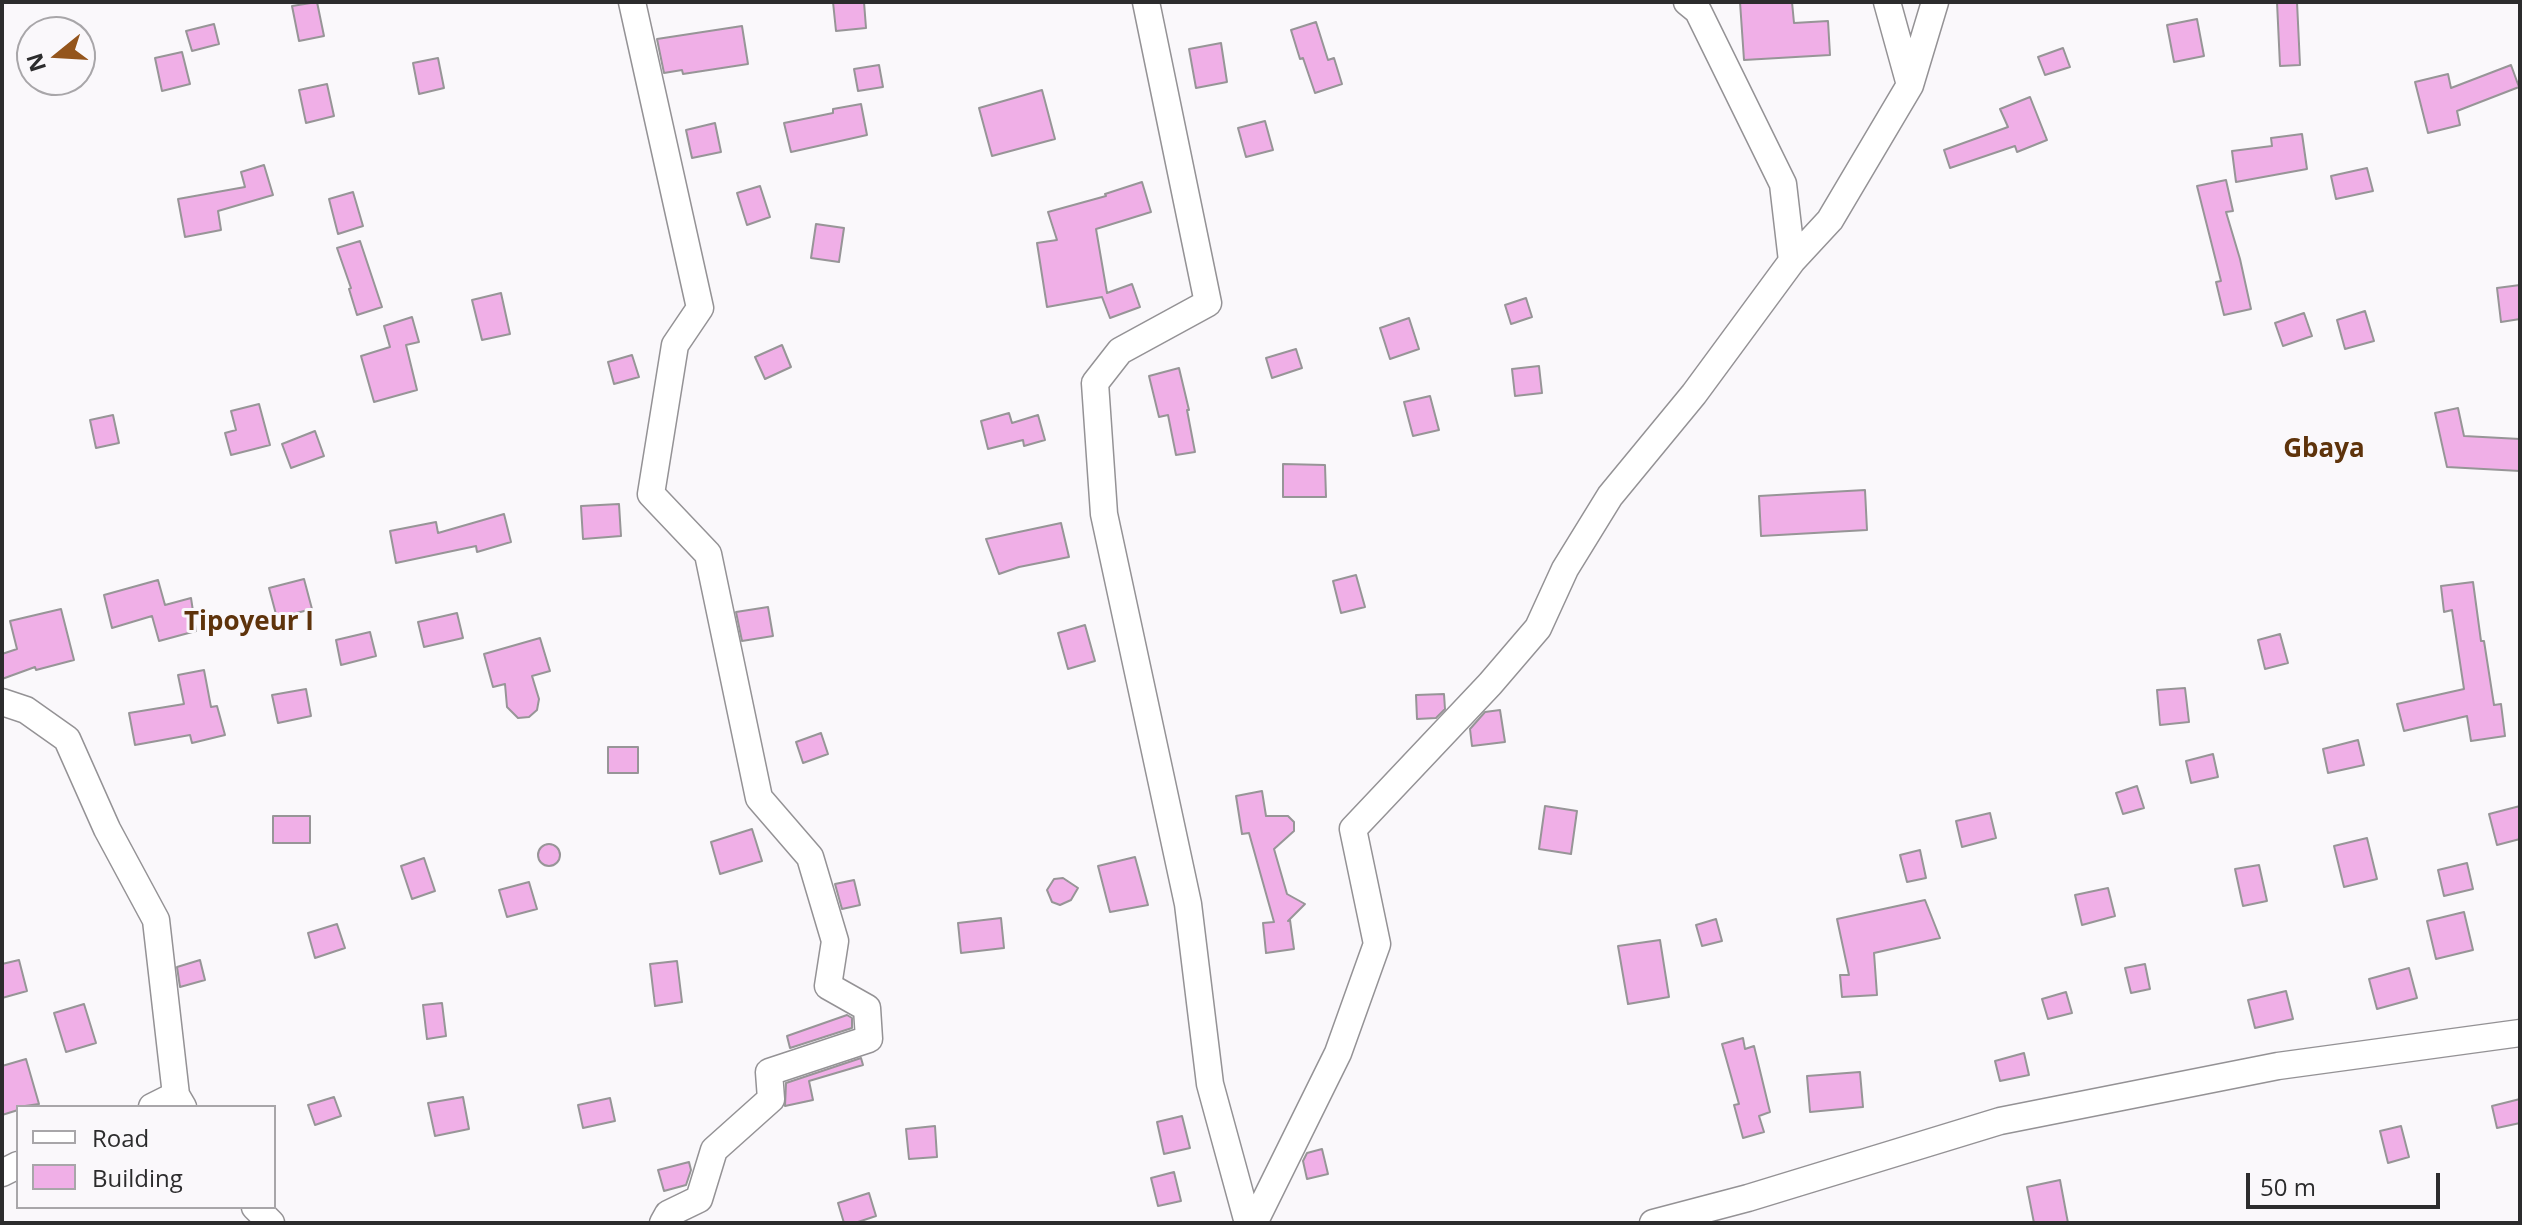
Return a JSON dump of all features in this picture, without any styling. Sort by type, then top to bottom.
[{"type":"street","points":[[632,2],[700,308],[675,345],[651,494],[708,554],[759,798],[810,857],[835,941],[828,986],[867,1008],[869,1039],[769,1072],[771,1099],[714,1150],[699,1199],[668,1214],[663,1223]]},
{"type":"street","points":[[1146,2],[1208,303],[1120,351],[1095,383],[1104,514],[1188,904],[1210,1084],[1251,1223]]},
{"type":"street","points":[[1687,2],[1698,11],[1783,184],[1792,261]]},
{"type":"street","points":[[1887,2],[1910,85]]},
{"type":"street","points":[[1251,1223],[1338,1053],[1377,944],[1353,829],[1490,684],[1538,628],[1565,569],[1610,496],[1694,394],[1792,261],[1830,220],[1910,85],[1935,2]]},
{"type":"street","points":[[2,702],[26,710],[67,739],[107,829],[156,920],[179,1101]]},
{"type":"street","points":[[1653,1223],[1748,1198],[2000,1121],[2278,1066],[2520,1033]]},
{"type":"building","points":[[317,2],[324,36],[299,41],[292,6]]},
{"type":"building","points":[[833,2],[864,2],[866,28],[836,31]]},
{"type":"building","points":[[1740,2],[1792,2],[1794,23],[1828,21],[1830,55],[1744,60]]},
{"type":"building","points":[[2277,2],[2297,2],[2300,65],[2280,66]]},
{"type":"building","points":[[2197,19],[2204,56],[2174,62],[2167,25]]},
{"type":"building","points":[[1316,22],[1328,60],[1334,58],[1342,84],[1315,93],[1291,30]]},
{"type":"building","points":[[214,24],[219,44],[192,51],[186,31]]},
{"type":"building","points":[[742,26],[748,64],[683,74],[682,70],[664,73],[657,39]]},
{"type":"building","points":[[1221,43],[1227,82],[1196,88],[1189,49]]},
{"type":"building","points":[[2063,48],[2070,67],[2045,75],[2038,57]]},
{"type":"building","points":[[182,52],[190,84],[162,91],[155,58]]},
{"type":"building","points":[[438,58],[444,88],[419,94],[413,63]]},
{"type":"building","points":[[879,65],[883,87],[858,91],[854,69]]},
{"type":"building","points":[[2511,65],[2519,87],[2457,111],[2460,125],[2428,133],[2415,82],[2448,74],[2451,88]]},
{"type":"building","points":[[327,84],[334,116],[306,123],[299,90]]},
{"type":"building","points":[[1042,90],[1055,139],[992,156],[979,108]]},
{"type":"building","points":[[2030,97],[2047,140],[2017,152],[2015,146],[1950,168],[1944,150],[2008,127],[2000,109]]},
{"type":"building","points":[[861,104],[867,135],[791,152],[784,123]]},
{"type":"building","points":[[1265,121],[1273,150],[1246,157],[1238,128]]},
{"type":"building","points":[[715,123],[721,152],[692,158],[686,130]]},
{"type":"building","points":[[2302,134],[2307,169],[2236,182],[2232,151],[2272,146],[2271,138]]},
{"type":"building","points":[[264,165],[273,195],[218,211],[221,230],[185,237],[178,199],[245,187],[241,172]]},
{"type":"building","points":[[2367,168],[2373,191],[2336,199],[2331,176]]},
{"type":"building","points":[[2226,180],[2233,211],[2226,212],[2251,309],[2224,315],[2216,282],[2221,281],[2197,186]]},
{"type":"building","points":[[1142,182],[1151,212],[1096,229],[1107,293],[1132,284],[1140,307],[1110,318],[1102,297],[1047,307],[1037,243],[1057,240],[1048,212]]},
{"type":"building","points":[[760,186],[770,217],[747,225],[737,193]]},
{"type":"building","points":[[353,192],[363,226],[338,234],[329,199]]},
{"type":"building","points":[[816,224],[844,228],[839,262],[811,258]]},
{"type":"building","points":[[360,241],[382,307],[357,315],[337,248]]},
{"type":"building","points":[[2520,285],[2520,319],[2501,322],[2497,288]]},
{"type":"building","points":[[501,293],[510,334],[482,340],[472,300]]},
{"type":"building","points":[[1526,298],[1532,317],[1511,324],[1505,305]]},
{"type":"building","points":[[2365,311],[2374,341],[2345,349],[2337,320]]},
{"type":"building","points":[[2304,313],[2312,336],[2283,346],[2275,323]]},
{"type":"building","points":[[412,317],[419,342],[406,345],[417,390],[374,402],[361,356],[390,347],[384,326]]},
{"type":"building","points":[[1409,318],[1419,349],[1390,359],[1380,328]]},
{"type":"building","points":[[782,345],[791,367],[765,379],[755,357]]},
{"type":"building","points":[[1296,349],[1302,368],[1272,378],[1266,358]]},
{"type":"building","points":[[632,355],[639,377],[614,384],[608,362]]},
{"type":"building","points":[[1539,366],[1542,393],[1515,396],[1512,369]]},
{"type":"building","points":[[1179,368],[1195,452],[1176,455],[1168,415],[1159,417],[1149,376]]},
{"type":"building","points":[[1430,396],[1439,430],[1413,436],[1404,402]]},
{"type":"building","points":[[259,404],[270,445],[231,455],[225,433],[236,430],[231,411]]},
{"type":"building","points":[[2458,408],[2464,436],[2520,439],[2520,471],[2447,467],[2435,413]]},
{"type":"building","points":[[1009,413],[1012,423],[1038,415],[1045,440],[1024,446],[1023,440],[988,449],[981,421]]},
{"type":"building","points":[[113,415],[119,443],[96,448],[90,420]]},
{"type":"building","points":[[315,431],[324,456],[291,468],[282,444]]},
{"type":"building","points":[[1283,464],[1325,465],[1326,497],[1283,497]]},
{"type":"building","points":[[1865,490],[1867,530],[1761,536],[1759,496]]},
{"type":"building","points":[[619,504],[621,536],[583,539],[581,506]]},
{"type":"building","points":[[504,514],[511,542],[477,552],[476,546],[396,563],[390,531],[436,522],[438,533]]},
{"type":"building","points":[[1061,523],[1069,557],[999,574],[986,539]]},
{"type":"building","points":[[1356,575],[1365,607],[1341,613],[1333,581]]},
{"type":"building","points":[[304,579],[312,609],[277,618],[269,588]]},
{"type":"building","points":[[158,580],[165,605],[191,598],[196,631],[159,641],[152,616],[112,628],[104,595]]},
{"type":"building","points":[[2473,582],[2494,705],[2501,704],[2505,736],[2471,741],[2467,716],[2404,731],[2397,704],[2464,689],[2452,610],[2444,612],[2441,586]]},
{"type":"building","points":[[768,607],[773,636],[742,641],[736,612]]},
{"type":"building","points":[[61,609],[74,660],[36,670],[35,667],[2,679],[2,654],[17,649],[10,621]]},
{"type":"building","points":[[457,613],[463,638],[424,647],[418,622]]},
{"type":"building","points":[[1085,625],[1095,661],[1068,669],[1058,633]]},
{"type":"building","points":[[370,632],[376,656],[341,665],[336,640]]},
{"type":"building","points":[[2280,634],[2288,663],[2265,669],[2258,640]]},
{"type":"building","points":[[540,638],[550,671],[532,676],[539,699],[537,710],[529,717],[518,718],[507,707],[505,684],[493,687],[484,654]]},
{"type":"building","points":[[204,670],[211,707],[217,706],[225,735],[192,743],[190,735],[135,745],[129,713],[184,704],[178,675]]},
{"type":"building","points":[[2185,688],[2189,722],[2160,725],[2157,690]]},
{"type":"building","points":[[306,689],[311,716],[278,723],[272,695]]},
{"type":"building","points":[[1444,694],[1445,709],[1436,718],[1417,719],[1416,695]]},
{"type":"building","points":[[1500,710],[1505,742],[1472,746],[1470,729],[1485,712]]},
{"type":"building","points":[[821,733],[828,754],[803,763],[796,742]]},
{"type":"building","points":[[2358,740],[2364,765],[2328,773],[2323,749]]},
{"type":"building","points":[[608,747],[638,747],[638,773],[608,773]]},
{"type":"building","points":[[2213,754],[2218,777],[2191,783],[2186,761]]},
{"type":"building","points":[[2137,786],[2144,808],[2123,814],[2116,793]]},
{"type":"building","points":[[1262,791],[1266,816],[1288,816],[1294,822],[1294,831],[1274,849],[1287,894],[1305,904],[1288,921],[1294,949],[1266,953],[1263,923],[1274,922],[1249,833],[1242,834],[1236,796]]},
{"type":"building","points":[[1545,806],[1577,811],[1571,854],[1539,849]]},
{"type":"building","points":[[2520,806],[2520,839],[2497,845],[2489,814]]},
{"type":"building","points":[[1990,813],[1996,838],[1962,847],[1956,821]]},
{"type":"building","points":[[273,816],[310,816],[310,843],[273,843]]},
{"type":"building","points":[[752,829],[762,861],[720,874],[711,842]]},
{"type":"building","points":[[2367,838],[2377,879],[2344,887],[2334,846]]},
{"type":"building","points":[[549,844],[557,847],[560,855],[557,863],[549,866],[541,863],[538,855],[541,847]]},
{"type":"building","points":[[1920,850],[1926,878],[1907,882],[1900,855]]},
{"type":"building","points":[[1135,857],[1148,905],[1110,912],[1098,866]]},
{"type":"building","points":[[424,858],[435,891],[412,899],[401,866]]},
{"type":"building","points":[[2467,863],[2473,889],[2444,896],[2438,870]]},
{"type":"building","points":[[2259,865],[2267,901],[2243,906],[2235,869]]},
{"type":"building","points":[[1063,878],[1078,888],[1071,900],[1060,905],[1052,902],[1047,890],[1054,879]]},
{"type":"building","points":[[854,880],[860,905],[842,909],[835,884]]},
{"type":"building","points":[[529,882],[537,909],[507,917],[499,890]]},
{"type":"building","points":[[2108,888],[2115,916],[2082,925],[2075,895]]},
{"type":"building","points":[[1925,900],[1940,938],[1874,953],[1877,995],[1842,997],[1840,975],[1849,975],[1837,919]]},
{"type":"building","points":[[2464,912],[2473,950],[2436,959],[2427,921]]},
{"type":"building","points":[[1001,918],[1004,948],[961,953],[958,923]]},
{"type":"building","points":[[1716,919],[1722,941],[1702,946],[1696,925]]},
{"type":"building","points":[[337,924],[345,948],[315,958],[308,933]]},
{"type":"building","points":[[1660,940],[1669,997],[1628,1004],[1618,946]]},
{"type":"building","points":[[19,960],[27,991],[2,998],[2,964]]},
{"type":"building","points":[[200,960],[205,980],[180,987],[177,967]]},
{"type":"building","points":[[677,961],[682,1002],[655,1006],[650,964]]},
{"type":"building","points":[[2145,964],[2150,989],[2131,993],[2125,968]]},
{"type":"building","points":[[2409,968],[2417,998],[2377,1009],[2369,979]]},
{"type":"building","points":[[2286,991],[2293,1019],[2255,1028],[2248,1000]]},
{"type":"building","points":[[2066,992],[2072,1013],[2048,1019],[2042,999]]},
{"type":"building","points":[[442,1003],[446,1036],[427,1039],[423,1005]]},
{"type":"building","points":[[84,1004],[96,1043],[66,1052],[54,1013]]},
{"type":"building","points":[[847,1015],[852,1018],[852,1028],[790,1048],[787,1036]]},
{"type":"building","points":[[1743,1038],[1745,1049],[1754,1046],[1770,1112],[1759,1116],[1764,1132],[1743,1138],[1734,1105],[1739,1104],[1722,1044]]},
{"type":"building","points":[[2024,1053],[2029,1075],[2000,1081],[1995,1061]]},
{"type":"building","points":[[861,1058],[863,1065],[809,1081],[813,1100],[785,1106],[786,1083]]},
{"type":"building","points":[[26,1059],[39,1104],[16,1105],[16,1111],[2,1115],[2,1066]]},
{"type":"building","points":[[1860,1072],[1863,1107],[1810,1112],[1807,1076]]},
{"type":"building","points":[[334,1097],[341,1116],[315,1125],[308,1105]]},
{"type":"building","points":[[463,1097],[469,1129],[435,1136],[428,1103]]},
{"type":"building","points":[[610,1098],[615,1121],[583,1128],[578,1105]]},
{"type":"building","points":[[2520,1099],[2520,1123],[2497,1128],[2492,1106]]},
{"type":"building","points":[[1182,1116],[1190,1148],[1164,1154],[1157,1122]]},
{"type":"building","points":[[935,1126],[937,1157],[909,1159],[906,1129]]},
{"type":"building","points":[[2401,1126],[2409,1157],[2388,1163],[2380,1131]]},
{"type":"building","points":[[1322,1149],[1328,1174],[1307,1179],[1303,1161],[1307,1153]]},
{"type":"building","points":[[689,1162],[691,1170],[686,1185],[664,1191],[658,1170]]},
{"type":"building","points":[[1174,1172],[1181,1201],[1158,1206],[1151,1178]]},
{"type":"building","points":[[2060,1180],[2068,1223],[2034,1223],[2027,1187]]},
{"type":"building","points":[[869,1193],[876,1216],[844,1223],[838,1203]]},
{"type":"district","name":"Gbaya","points":[[2324,450]]},
{"type":"district","name":"Tipoyeur I","points":[[249,623]]}]
